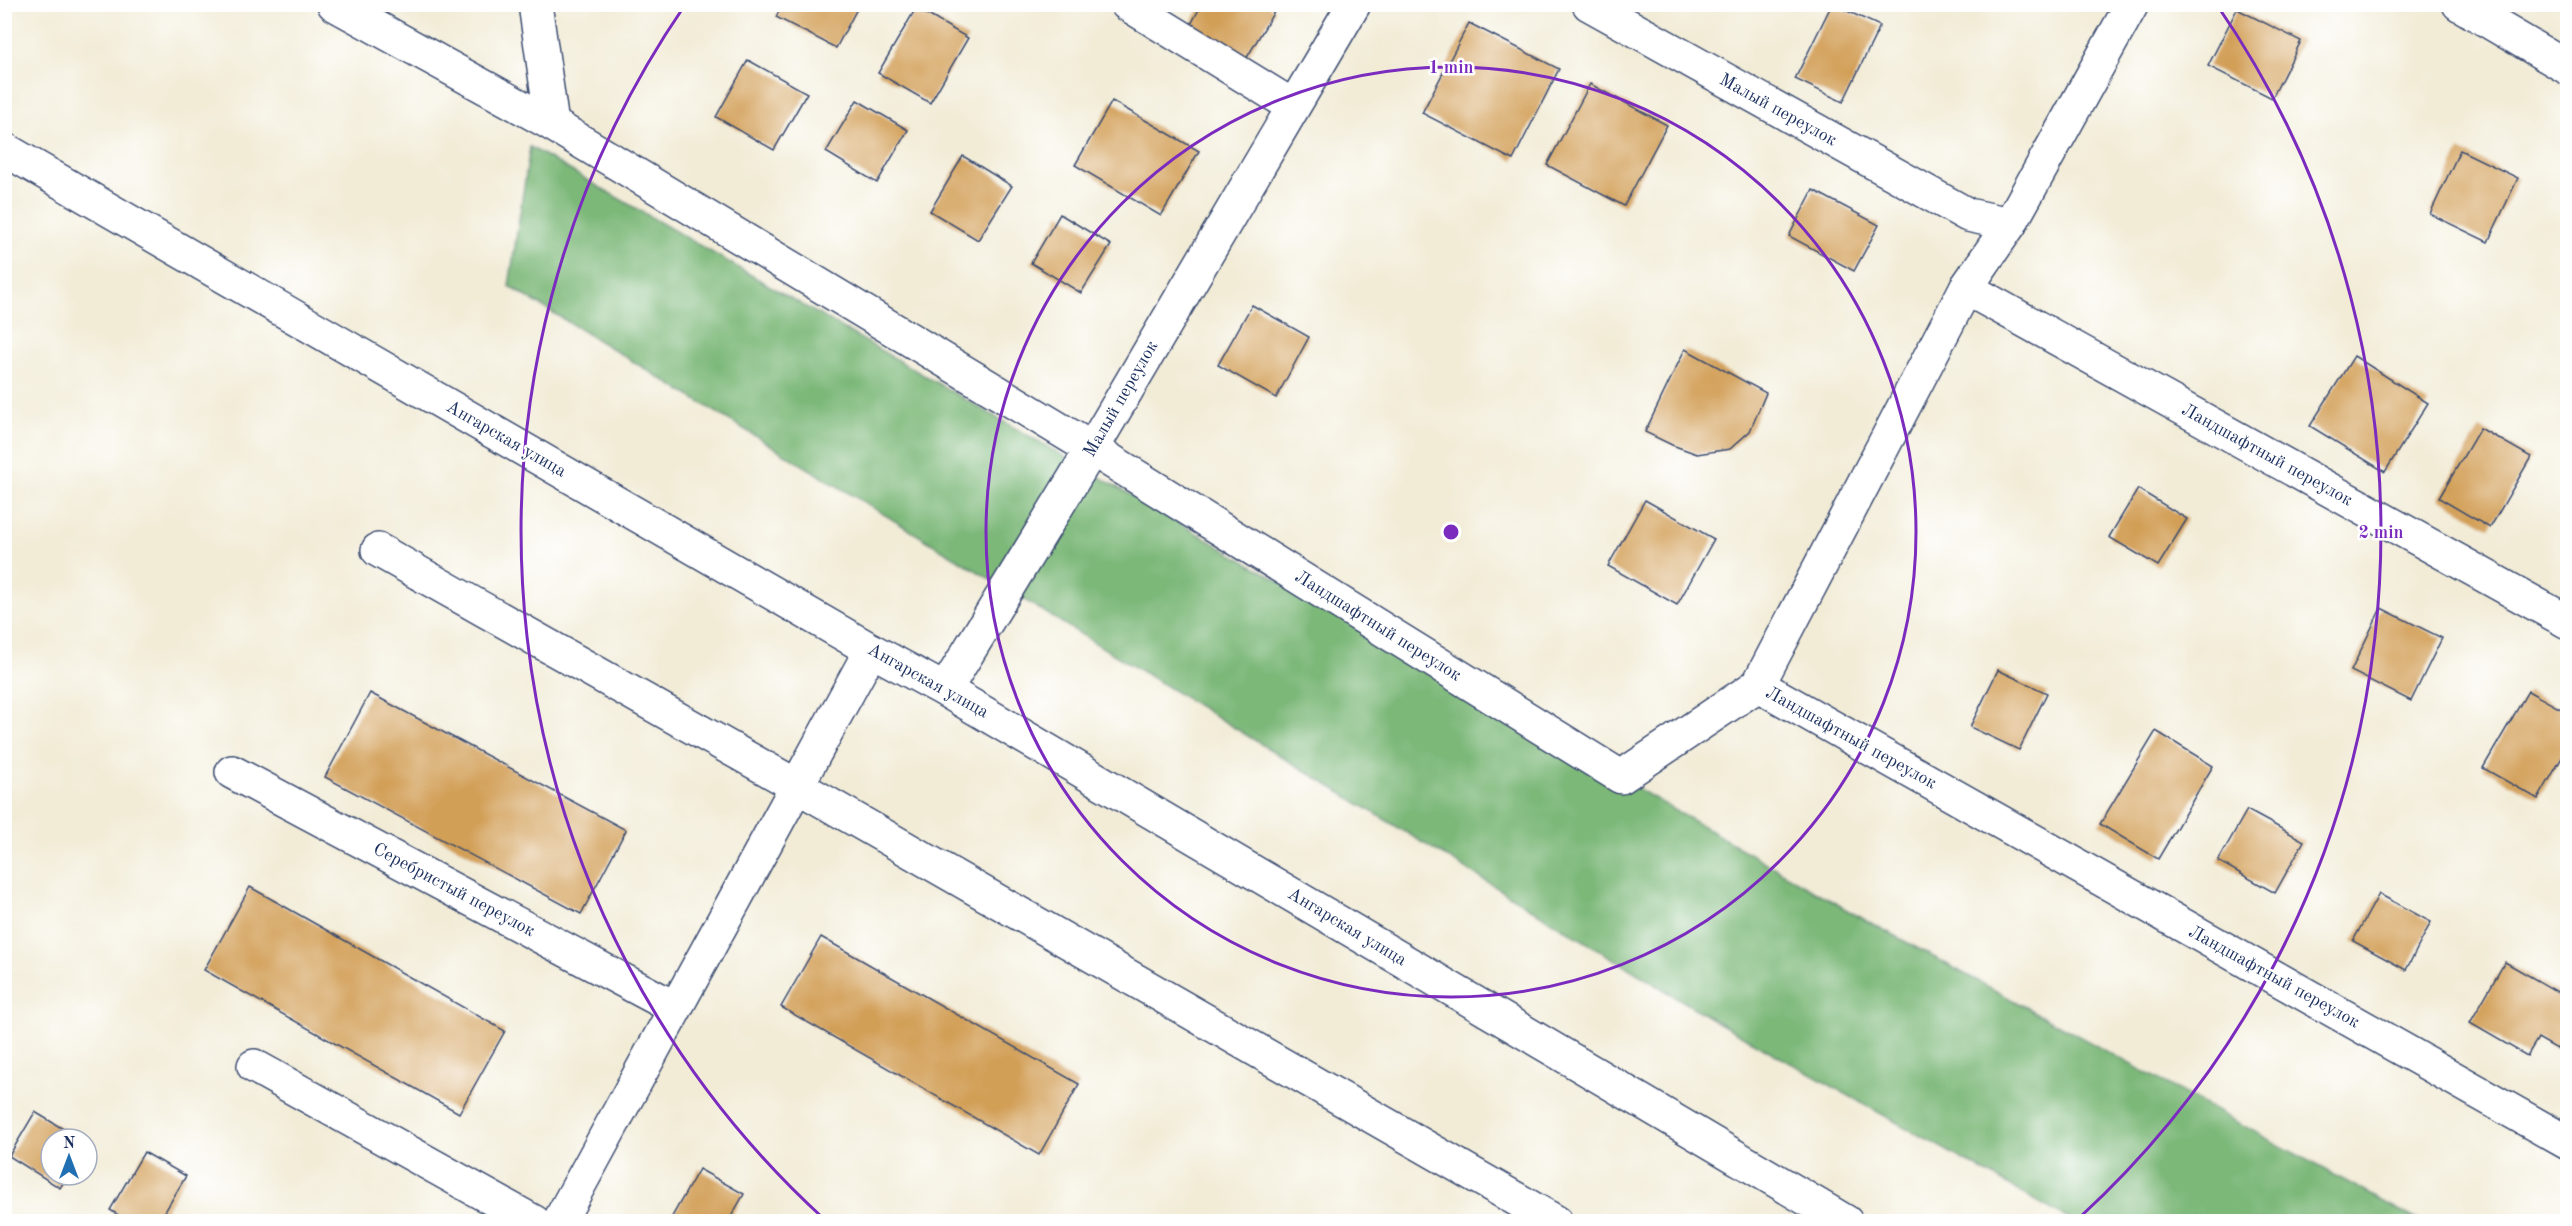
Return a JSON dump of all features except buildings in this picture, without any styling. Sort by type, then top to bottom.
[{"type":"street","points":[[334,4],[552,124],[1092,449]]},
{"type":"street","points":[[535,4],[552,124]]},
{"type":"street","points":[[1127,4],[1293,106]]},
{"type":"street","name":"Малый переулок","points":[[945,690],[1092,449],[1353,4]]},
{"type":"street","name":"Малый переулок","points":[[1589,4],[1968,215],[2010,224]]},
{"type":"street","points":[[1758,685],[1966,288],[2010,224],[2133,4]]},
{"type":"street","points":[[2458,4],[2568,68]]},
{"type":"street","name":"Ангарская улица","points":[[4,149],[871,650],[945,690],[1846,1221]]},
{"type":"street","name":"Ландшафтный переулок","points":[[1966,288],[2568,622]]},
{"type":"street","name":"Ландшафтный переулок","points":[[1092,449],[1621,777],[1758,685],[2568,1143]]},
{"type":"street","points":[[378,550],[797,786],[1556,1221]]},
{"type":"street","points":[[559,1221],[871,650]]},
{"type":"street","name":"Серебристый переулок","points":[[232,771],[675,1008]]},
{"type":"street","points":[[255,1066],[534,1221]]},
{"type":"green space","points":[[530,147],[1849,911],[2419,1221],[2072,1221],[1714,1020],[509,286]]}]
